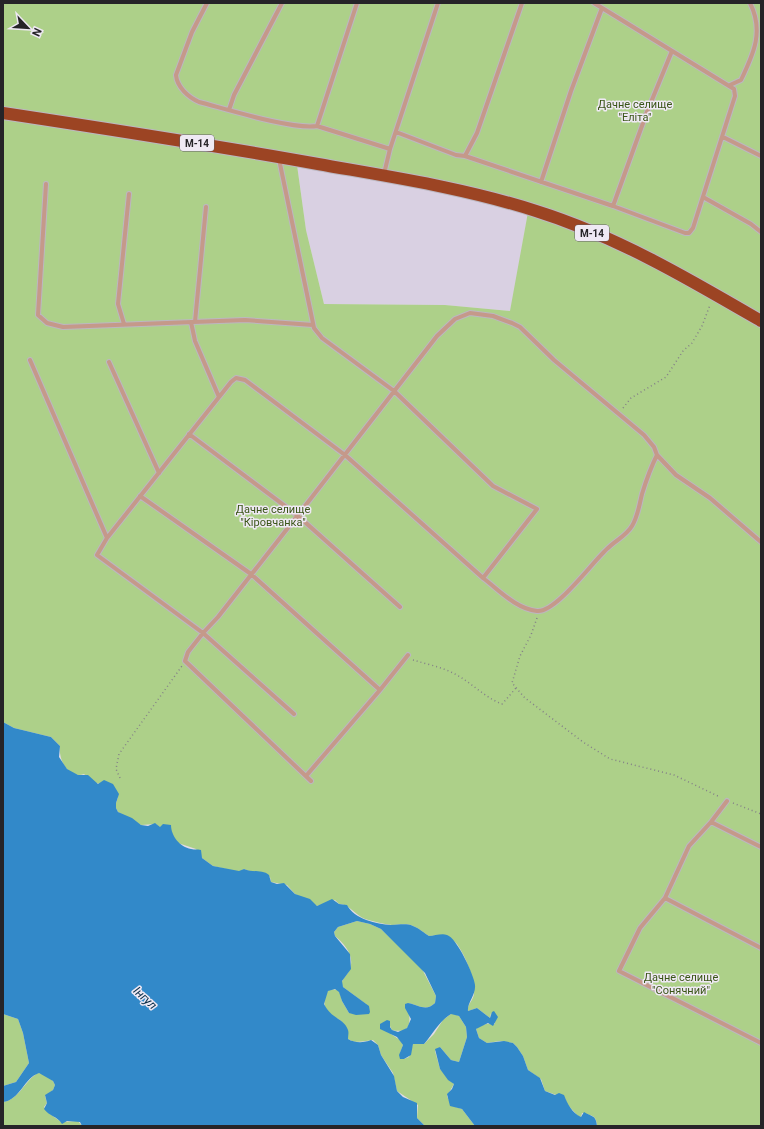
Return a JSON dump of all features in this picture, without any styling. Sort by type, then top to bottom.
[{"type":"highway","name":"М-14","points":[[3,113],[278,156],[488,196],[558,218],[641,254],[761,321]]},
{"type":"lane","points":[[207,3],[192,32],[177,69],[176,78],[184,90],[194,100],[229,110],[302,126],[317,126],[390,149]]},
{"type":"lane","points":[[229,110],[234,95],[282,3]]},
{"type":"lane","points":[[317,126],[357,3]]},
{"type":"lane","points":[[384,175],[390,149],[438,3]]},
{"type":"lane","points":[[466,156],[476,133],[522,3]]},
{"type":"lane","points":[[396,132],[456,155],[466,156],[613,206],[685,233],[689,233],[693,228],[723,137],[735,96],[734,89],[730,85],[594,3]]},
{"type":"lane","points":[[730,85],[741,80],[759,35],[758,21],[750,3]]},
{"type":"lane","points":[[541,182],[571,91],[602,8]]},
{"type":"lane","points":[[613,206],[647,112],[672,50]]},
{"type":"lane","points":[[723,137],[761,156]]},
{"type":"lane","points":[[278,156],[313,325],[322,338],[394,391],[493,486],[537,509],[483,578]]},
{"type":"lane","points":[[46,184],[38,315],[47,323],[63,327],[245,320],[313,325]]},
{"type":"lane","points":[[124,324],[118,304],[129,194]]},
{"type":"lane","points":[[703,197],[751,224],[761,232]]},
{"type":"lane","points":[[206,207],[193,322],[195,341],[218,397]]},
{"type":"lane","points":[[311,781],[185,661],[188,652],[218,617],[394,391],[447,325],[462,315],[478,313],[493,316],[520,327],[554,360],[644,435],[654,447],[658,455],[680,479],[710,498],[761,542]]},
{"type":"lane","points":[[30,360],[107,538]]},
{"type":"lane","points":[[109,362],[159,473]]},
{"type":"lane","points":[[294,714],[203,633],[97,555],[107,538],[218,397],[236,378],[245,380],[345,455],[483,578],[520,606],[538,612],[550,607],[572,588],[608,547],[628,533],[639,512],[642,493],[658,455]]},
{"type":"lane","points":[[189,434],[297,515],[400,607]]},
{"type":"lane","points":[[140,496],[251,574],[380,690]]},
{"type":"lane","points":[[306,776],[380,690],[407,656]]},
{"type":"lane","points":[[727,801],[690,846],[665,898],[640,928],[619,971],[761,1043]]},
{"type":"lane","points":[[711,822],[761,847]]},
{"type":"lane","points":[[665,898],[761,948]]},
{"type":"path","points":[[619,413],[630,398],[666,377],[683,351],[692,343],[702,326],[714,294]]},
{"type":"path","points":[[538,612],[531,636],[520,656],[512,683],[525,698],[577,738],[610,758],[674,775],[727,801],[761,814]]},
{"type":"path","points":[[407,656],[453,673],[473,685],[489,699],[502,704],[516,688]]},
{"type":"path","points":[[120,778],[116,769],[120,754],[185,661]]},
{"type":"shaded area","points":[[297,165],[461,194],[528,212],[511,311],[445,305],[324,304],[306,230]]},
{"type":"green space","name":"Дачне селище \"Еліта\"","points":[[3,3],[761,3],[761,315],[717,288],[644,249],[617,237],[492,192],[388,170],[3,108]]},
{"type":"green space","points":[[3,118],[297,165],[306,230],[324,304],[445,305],[510,311],[528,212],[557,222],[639,257],[761,327],[761,1126],[597,1126],[596,1119],[593,1116],[582,1113],[581,1117],[578,1116],[567,1104],[565,1098],[545,1091],[541,1079],[528,1070],[523,1056],[513,1043],[500,1041],[487,1043],[479,1038],[476,1029],[485,1024],[495,1024],[491,1013],[490,1018],[477,1008],[468,1011],[468,1006],[474,994],[473,982],[464,955],[457,944],[451,939],[444,935],[429,936],[410,925],[392,925],[365,919],[349,907],[339,904],[335,900],[317,906],[295,894],[287,885],[271,882],[270,877],[244,869],[239,872],[213,866],[202,858],[196,849],[178,843],[156,824],[141,825],[118,812],[116,803],[118,797],[100,784],[93,782],[84,774],[73,774],[69,771],[62,762],[60,746],[51,737],[14,728],[3,722]]},
{"type":"green space","points":[[357,921],[370,924],[381,929],[421,967],[436,996],[435,1003],[429,1007],[422,1007],[408,1003],[409,1024],[404,1030],[392,1030],[387,1020],[391,1034],[400,1040],[403,1045],[400,1053],[404,1059],[409,1057],[413,1044],[424,1044],[434,1034],[443,1020],[451,1014],[459,1016],[466,1027],[467,1037],[459,1062],[451,1060],[440,1047],[435,1051],[440,1069],[454,1084],[447,1096],[452,1105],[462,1109],[475,1126],[425,1126],[417,1118],[418,1105],[397,1091],[393,1073],[381,1055],[378,1045],[373,1040],[357,1042],[348,1039],[346,1028],[342,1022],[330,1015],[326,1009],[324,1002],[327,992],[330,989],[338,990],[349,1013],[366,1014],[366,1004],[341,984],[349,971],[351,961],[346,947],[335,936],[334,932],[338,927]]},
{"type":"green space","points":[[3,1014],[18,1019],[23,1033],[29,1063],[16,1082],[3,1086]]},
{"type":"green space","points":[[38,1073],[48,1077],[55,1085],[53,1090],[45,1096],[47,1103],[44,1107],[50,1114],[61,1122],[78,1121],[82,1126],[3,1126],[3,1102],[18,1094],[29,1080]]},
{"type":"water","name":"Інгул","points":[[3,722],[14,728],[51,737],[60,746],[59,757],[67,769],[78,775],[88,775],[98,784],[104,780],[113,784],[119,794],[116,803],[118,812],[132,818],[141,825],[148,826],[155,823],[160,827],[163,824],[171,825],[174,837],[183,846],[201,850],[202,858],[213,866],[239,871],[244,869],[266,873],[269,875],[271,882],[277,884],[284,883],[295,894],[310,899],[317,906],[332,899],[339,904],[347,905],[355,914],[366,920],[391,925],[410,925],[429,936],[440,934],[447,935],[460,950],[474,980],[475,989],[468,1011],[477,1008],[490,1018],[492,1012],[494,1011],[498,1017],[493,1026],[488,1023],[476,1029],[479,1038],[487,1043],[504,1041],[513,1043],[523,1056],[528,1070],[540,1078],[545,1091],[555,1095],[559,1093],[564,1095],[568,1104],[575,1113],[581,1117],[584,1112],[593,1116],[596,1119],[597,1126],[475,1126],[462,1109],[450,1106],[447,1094],[452,1089],[454,1084],[448,1080],[440,1069],[435,1049],[440,1047],[451,1060],[459,1062],[467,1037],[466,1027],[459,1016],[451,1014],[440,1024],[424,1044],[413,1044],[411,1055],[404,1059],[400,1059],[399,1055],[403,1045],[397,1037],[380,1029],[380,1024],[387,1020],[390,1021],[390,1027],[392,1030],[398,1032],[407,1028],[411,1019],[405,1008],[405,1004],[408,1003],[422,1007],[429,1007],[435,1003],[436,996],[425,973],[381,929],[370,924],[357,921],[338,927],[334,932],[335,936],[350,954],[351,969],[342,981],[343,987],[369,1006],[370,1012],[369,1014],[356,1015],[349,1013],[339,992],[335,989],[328,991],[324,1004],[330,1013],[344,1023],[348,1031],[348,1039],[359,1042],[371,1040],[378,1045],[381,1055],[394,1076],[397,1091],[403,1097],[417,1103],[417,1118],[425,1126],[82,1126],[80,1122],[67,1121],[62,1124],[58,1119],[44,1109],[47,1103],[45,1095],[53,1090],[55,1085],[53,1081],[39,1073],[29,1079],[14,1097],[3,1102],[3,1086],[16,1082],[29,1063],[23,1033],[18,1019],[3,1014]]},
{"type":"park label","name":"Дачне селище \"Кіровчанка\"","points":[[273,515]]},
{"type":"park label","name":"Дачне селище \"Сонячний\"","points":[[681,983]]}]
